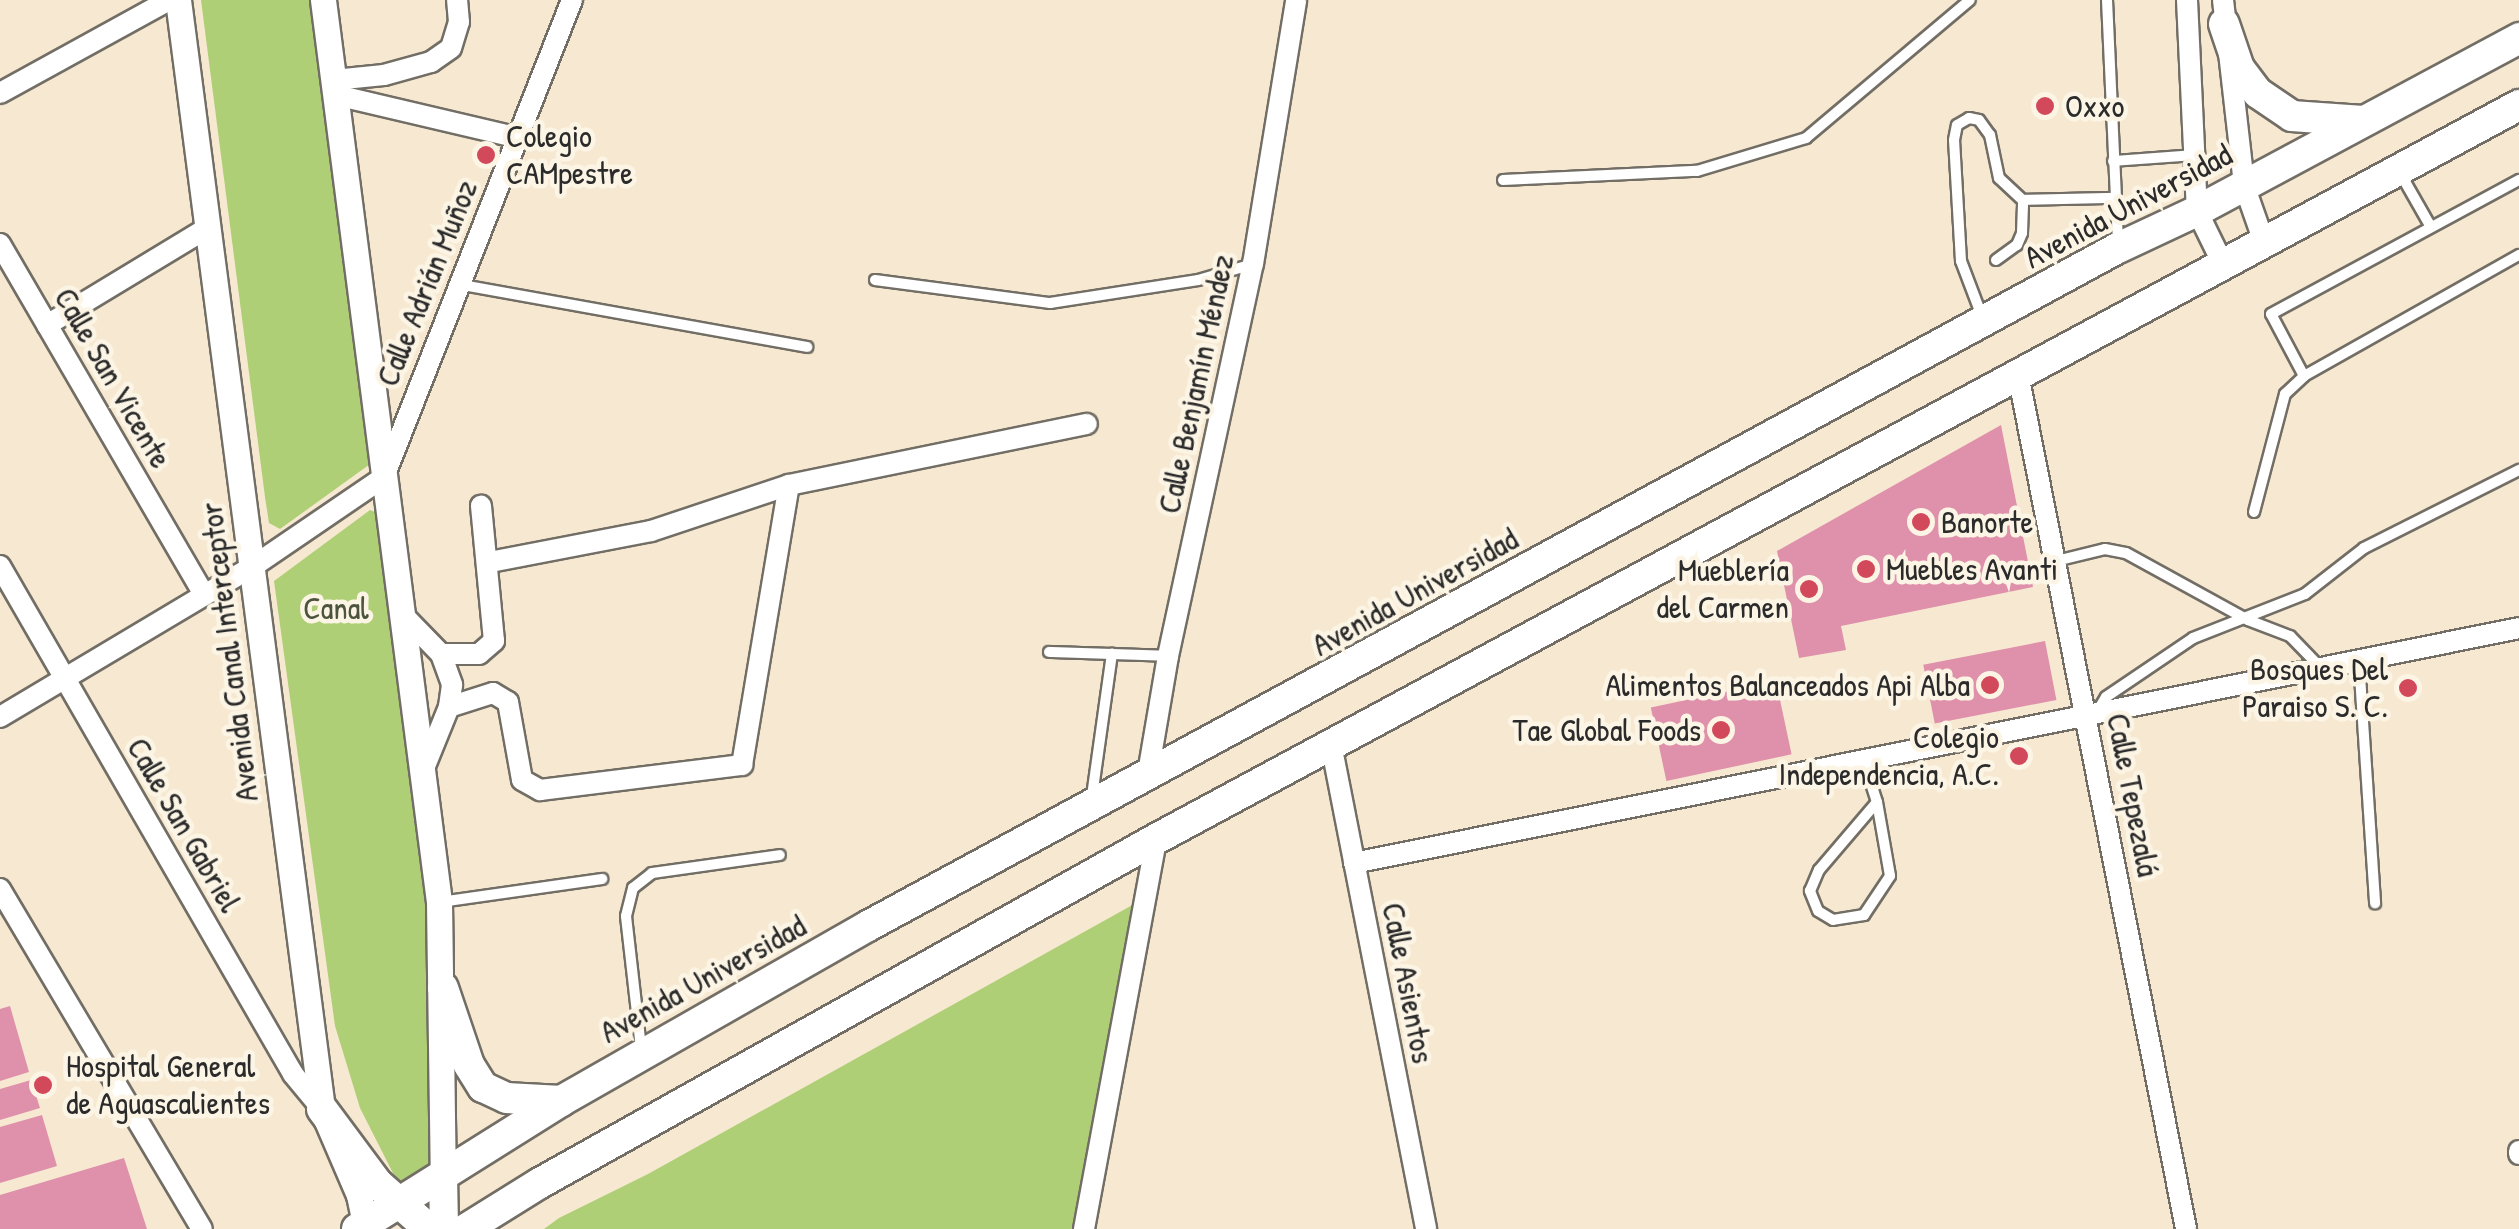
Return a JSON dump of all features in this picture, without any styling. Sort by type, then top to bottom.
[{"type":"main road","points":[[2223,12],[2239,68],[2269,101],[2292,116],[2366,121]]},
{"type":"main road","name":"Avenida Universidad","points":[[363,1227],[642,1054],[2118,248],[2197,211],[2519,38]]},
{"type":"main road","points":[[466,1229],[540,1183],[1156,839],[1332,749],[2519,105]]},
{"type":"main road","points":[[443,988],[469,1065],[483,1086],[507,1098],[561,1101]]},
{"type":"main road","points":[[322,1110],[397,1204],[429,1229]]},
{"type":"main road","points":[[443,1175],[444,1229]]},
{"type":"main road","points":[[496,1229],[540,1183]]},
{"type":"street","points":[[0,93],[169,0]]},
{"type":"street","name":"Avenida Canal Interceptor","points":[[178,0],[255,566],[322,1110],[359,1195],[363,1227]]},
{"type":"street","points":[[324,0],[439,902],[443,1175]]},
{"type":"street","points":[[335,88],[430,62],[451,48],[459,22],[457,0]]},
{"type":"street","name":"Calle Adrián Muñoz","points":[[384,478],[456,284],[519,138],[572,0]]},
{"type":"street","name":"Calle Benjamín Méndez","points":[[1146,779],[1168,656],[1253,264],[1296,0]]},
{"type":"street","points":[[2186,0],[2197,211],[2223,264]]},
{"type":"street","points":[[2223,12],[2244,185],[2264,242]]},
{"type":"street","points":[[335,88],[519,138]]},
{"type":"street","points":[[47,325],[209,227]]},
{"type":"street","name":"Calle San Vicente","points":[[0,244],[204,594]]},
{"type":"street","name":"Calle Tepezalá","points":[[2018,374],[2092,713],[2186,1229]]},
{"type":"street","points":[[490,562],[651,531],[790,485],[1087,424]]},
{"type":"street","points":[[0,717],[255,566],[384,478]]},
{"type":"street","points":[[449,706],[477,696],[504,696],[522,780],[540,790],[742,766],[790,485]]},
{"type":"street","points":[[440,654],[480,654],[494,641],[490,562],[481,506]]},
{"type":"street","name":"Calle San Gabriel","points":[[0,566],[294,1074],[322,1110]]},
{"type":"street","points":[[404,616],[440,654],[452,686],[449,706],[423,772]]},
{"type":"street","points":[[1354,863],[2519,628]]},
{"type":"street","name":"Calle Asientos","points":[[1332,749],[1426,1229]]},
{"type":"street","points":[[1084,1229],[1156,839]]},
{"type":"street","points":[[0,889],[202,1229]]},
{"type":"lane","points":[[1503,180],[1697,171],[1806,138],[1970,0]]},
{"type":"lane","points":[[2107,0],[2118,248]]},
{"type":"lane","points":[[1984,322],[1961,261],[1954,140],[1958,125],[1969,118],[1979,120],[1990,135],[2000,178],[2023,200],[2113,198]]},
{"type":"lane","points":[[2114,160],[2194,155]]},
{"type":"lane","points":[[2398,170],[2430,227]]},
{"type":"lane","points":[[2304,376],[2271,314],[2519,180]]},
{"type":"lane","points":[[1996,260],[2016,245],[2022,233],[2023,200]]},
{"type":"lane","points":[[2254,512],[2285,394],[2304,376],[2519,255]]},
{"type":"lane","points":[[874,280],[1050,303],[1198,280],[1253,264]]},
{"type":"lane","points":[[456,284],[807,347]]},
{"type":"lane","points":[[2092,713],[2106,698],[2192,638],[2248,620],[2305,594],[2364,548],[2519,470]]},
{"type":"lane","points":[[2056,561],[2106,548],[2126,554],[2248,620],[2290,636],[2321,668]]},
{"type":"lane","points":[[1049,652],[1168,656]]},
{"type":"lane","points":[[1090,809],[1112,653]]},
{"type":"lane","points":[[2359,660],[2374,903]]},
{"type":"lane","points":[[1863,758],[1878,802],[1890,876],[1864,915],[1833,920],[1818,911],[1810,891],[1818,870],[1878,802]]},
{"type":"lane","points":[[642,1054],[626,916],[633,888],[652,873],[780,855]]},
{"type":"lane","points":[[439,902],[602,879]]},
{"type":"green space","name":"Canal","points":[[201,0],[312,0],[373,462],[280,529],[269,523],[265,497]]},
{"type":"green space","name":"Canal","points":[[370,510],[382,515],[441,991],[442,1162],[399,1185],[360,1108],[335,1026],[274,581]]},
{"type":"green space","points":[[1136,903],[1072,1229],[544,1229],[559,1218],[648,1174]]},
{"type":"building","points":[[2001,425],[2033,587],[1841,626],[1846,650],[1799,658],[1777,551]]},
{"type":"building","name":"Alimentos Balanceados Api Alba","points":[[2045,641],[2056,700],[1935,724],[1923,665]]},
{"type":"building","name":"Tae Global Foods","points":[[1776,681],[1792,754],[1666,781],[1651,708]]},
{"type":"building","points":[[10,1006],[29,1072],[0,1081],[0,1009]]},
{"type":"building","points":[[31,1080],[40,1108],[0,1120],[0,1089]]},
{"type":"building","points":[[42,1115],[57,1166],[0,1183],[0,1127]]},
{"type":"building","points":[[124,1158],[147,1229],[0,1229],[0,1195]]},
{"type":"place","name":"Oxxo","points":[[2045,106]]},
{"type":"place","name":"Colegio CAMpestre","points":[[486,155]]},
{"type":"place","name":"Banorte","points":[[1921,522]]},
{"type":"place","name":"Muebles Avanti","points":[[1866,569]]},
{"type":"place","name":"Mueblería del Carmen","points":[[1809,589]]},
{"type":"place","name":"Alimentos Balanceados Api Alba","points":[[1990,685]]},
{"type":"place","name":"Bosques Del Paraiso S. C.","points":[[2408,688]]},
{"type":"place","name":"Tae Global Foods","points":[[1721,730]]},
{"type":"place","name":"Colegio Independencia, A.C.","points":[[2019,756]]},
{"type":"place","name":"Hospital General de Aguascalientes","points":[[43,1085]]}]
